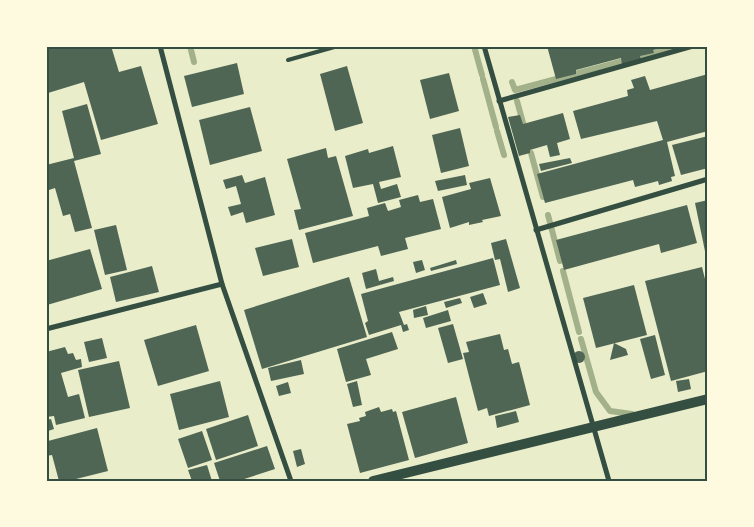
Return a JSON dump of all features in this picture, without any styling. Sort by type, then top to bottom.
[{"type":"main road","points":[[373,481],[708,399]]},
{"type":"street","points":[[160,46],[222,284],[290,481]]},
{"type":"street","points":[[484,46],[592,428],[609,481]]},
{"type":"street","points":[[499,101],[693,46]]},
{"type":"street","points":[[536,230],[708,180]]},
{"type":"street","points":[[46,329],[222,284]]},
{"type":"lane","points":[[288,60],[338,46]]},
{"type":"building","points":[[111,46],[119,72],[141,66],[158,124],[101,140],[84,82],[48,93],[46,85],[46,47]]},
{"type":"building","points":[[547,46],[664,47],[653,50],[654,53],[640,56],[641,60],[622,65],[621,58],[576,70],[576,74],[556,79]]},
{"type":"building","points":[[237,63],[244,94],[192,107],[184,76]]},
{"type":"building","points":[[347,66],[363,123],[335,131],[320,74]]},
{"type":"building","points":[[449,73],[459,111],[430,119],[420,80]]},
{"type":"building","points":[[708,74],[708,131],[667,142],[675,176],[671,177],[672,181],[659,185],[658,181],[635,187],[633,180],[545,203],[537,174],[663,140],[657,121],[581,139],[573,111],[628,96],[627,90],[634,88],[631,80],[645,76],[650,90]]},
{"type":"building","points":[[87,104],[101,154],[74,161],[92,228],[75,232],[70,214],[63,216],[55,188],[49,190],[46,165],[74,158],[62,111]]},
{"type":"building","points":[[250,107],[262,151],[210,165],[199,120]]},
{"type":"building","points":[[563,113],[570,139],[557,143],[560,155],[550,157],[547,145],[530,150],[530,153],[519,156],[508,117],[520,115],[523,124]]},
{"type":"building","points":[[460,128],[469,166],[441,173],[432,135]]},
{"type":"building","points":[[708,136],[708,168],[681,175],[672,145]]},
{"type":"building","points":[[393,146],[401,177],[379,182],[381,189],[397,184],[401,197],[378,203],[373,184],[353,188],[345,156],[368,149],[369,153]]},
{"type":"building","points":[[326,148],[328,158],[336,156],[353,216],[299,230],[294,210],[301,209],[287,159]]},
{"type":"building","points":[[570,158],[572,163],[541,171],[539,164]]},
{"type":"building","points":[[242,175],[245,183],[265,177],[275,215],[246,223],[243,212],[231,216],[228,207],[241,204],[236,186],[226,189],[223,180]]},
{"type":"building","points":[[465,175],[467,185],[438,191],[435,181]]},
{"type":"building","points":[[490,178],[501,216],[482,220],[483,222],[469,225],[469,222],[450,228],[442,197],[471,189],[469,183]]},
{"type":"building","points":[[418,195],[420,202],[433,199],[441,229],[405,238],[408,249],[381,256],[378,246],[313,263],[305,233],[369,216],[367,208],[385,203],[388,211],[401,207],[399,200]]},
{"type":"building","points":[[708,200],[708,255],[706,256],[695,203]]},
{"type":"building","points":[[687,205],[697,243],[661,253],[659,244],[564,270],[556,240]]},
{"type":"building","points":[[116,225],[127,270],[105,275],[94,230]]},
{"type":"building","points":[[292,239],[299,267],[263,276],[255,248]]},
{"type":"building","points":[[506,239],[520,288],[508,292],[500,259],[495,260],[491,243]]},
{"type":"building","points":[[90,249],[102,289],[47,305],[46,261]]},
{"type":"building","points":[[493,258],[500,285],[399,312],[404,325],[407,324],[409,330],[403,332],[401,325],[369,335],[365,323],[368,321],[361,294]]},
{"type":"building","points":[[422,260],[425,270],[416,273],[413,262]]},
{"type":"building","points":[[456,260],[457,264],[431,271],[430,268]]},
{"type":"building","points":[[152,266],[159,292],[116,302],[110,277]]},
{"type":"building","points":[[702,267],[708,291],[708,371],[671,381],[645,281]]},
{"type":"building","points":[[376,269],[379,281],[393,277],[394,281],[366,289],[362,273]]},
{"type":"building","points":[[349,277],[367,337],[262,369],[244,310]]},
{"type":"building","points":[[634,285],[647,335],[596,348],[583,298]]},
{"type":"building","points":[[483,293],[487,304],[474,308],[470,297]]},
{"type":"building","points":[[460,298],[462,303],[446,308],[444,302]]},
{"type":"building","points":[[426,306],[428,315],[414,318],[413,310]]},
{"type":"building","points":[[448,310],[451,321],[426,328],[423,318]]},
{"type":"building","points":[[453,324],[463,359],[448,363],[438,328]]},
{"type":"building","points":[[196,325],[209,371],[158,386],[144,340]]},
{"type":"building","points":[[392,332],[398,349],[366,359],[371,375],[346,382],[337,349]]},
{"type":"building","points":[[500,334],[504,350],[508,349],[512,364],[519,362],[530,405],[489,416],[487,408],[478,411],[463,353],[469,352],[466,342]]},
{"type":"building","points":[[655,335],[665,375],[651,379],[640,339]]},
{"type":"building","points":[[102,338],[107,358],[89,362],[84,342]]},
{"type":"building","points":[[614,343],[626,349],[628,355],[610,360]]},
{"type":"building","points":[[65,347],[68,354],[73,353],[76,360],[81,359],[82,367],[61,373],[68,397],[79,394],[85,418],[56,425],[54,416],[46,417],[46,352]]},
{"type":"building","points":[[579,351],[585,357],[579,363],[573,357]]},
{"type":"building","points":[[301,360],[304,374],[271,381],[268,368]]},
{"type":"building","points":[[119,361],[130,408],[89,417],[78,370]]},
{"type":"building","points":[[689,379],[691,389],[678,392],[676,381]]},
{"type":"building","points":[[220,381],[229,417],[179,430],[170,394]]},
{"type":"building","points":[[357,381],[362,405],[353,407],[347,384]]},
{"type":"building","points":[[288,382],[291,393],[279,396],[276,386]]},
{"type":"building","points":[[456,397],[468,443],[415,458],[402,412]]},
{"type":"building","points":[[379,407],[381,412],[392,409],[393,412],[396,411],[409,460],[360,473],[347,424],[360,421],[359,418],[366,416],[365,412]]},
{"type":"building","points":[[516,411],[519,422],[497,428],[495,416]]},
{"type":"building","points":[[248,415],[258,446],[216,460],[206,429]]},
{"type":"building","points":[[51,419],[54,429],[48,431],[48,441],[97,428],[108,471],[68,481],[59,481],[52,455],[46,456],[46,420]]},
{"type":"building","points":[[202,431],[212,460],[188,468],[178,439]]},
{"type":"building","points":[[267,446],[275,469],[238,481],[220,481],[214,463]]},
{"type":"building","points":[[301,449],[305,464],[297,467],[293,451]]},
{"type":"building","points":[[207,465],[212,481],[192,481],[188,470]]},
{"type":"waterway","points":[[190,46],[194,62]]},
{"type":"waterway","points":[[474,46],[482,75]]},
{"type":"waterway","points":[[512,82],[515,90],[676,47]]},
{"type":"waterway","points":[[483,79],[496,127]]},
{"type":"waterway","points":[[517,101],[525,130]]},
{"type":"waterway","points":[[497,131],[504,155]]},
{"type":"waterway","points":[[531,153],[543,197]]},
{"type":"waterway","points":[[548,215],[560,261]]},
{"type":"waterway","points":[[563,271],[579,332]]},
{"type":"waterway","points":[[581,339],[596,392],[610,411],[632,414]]}]
